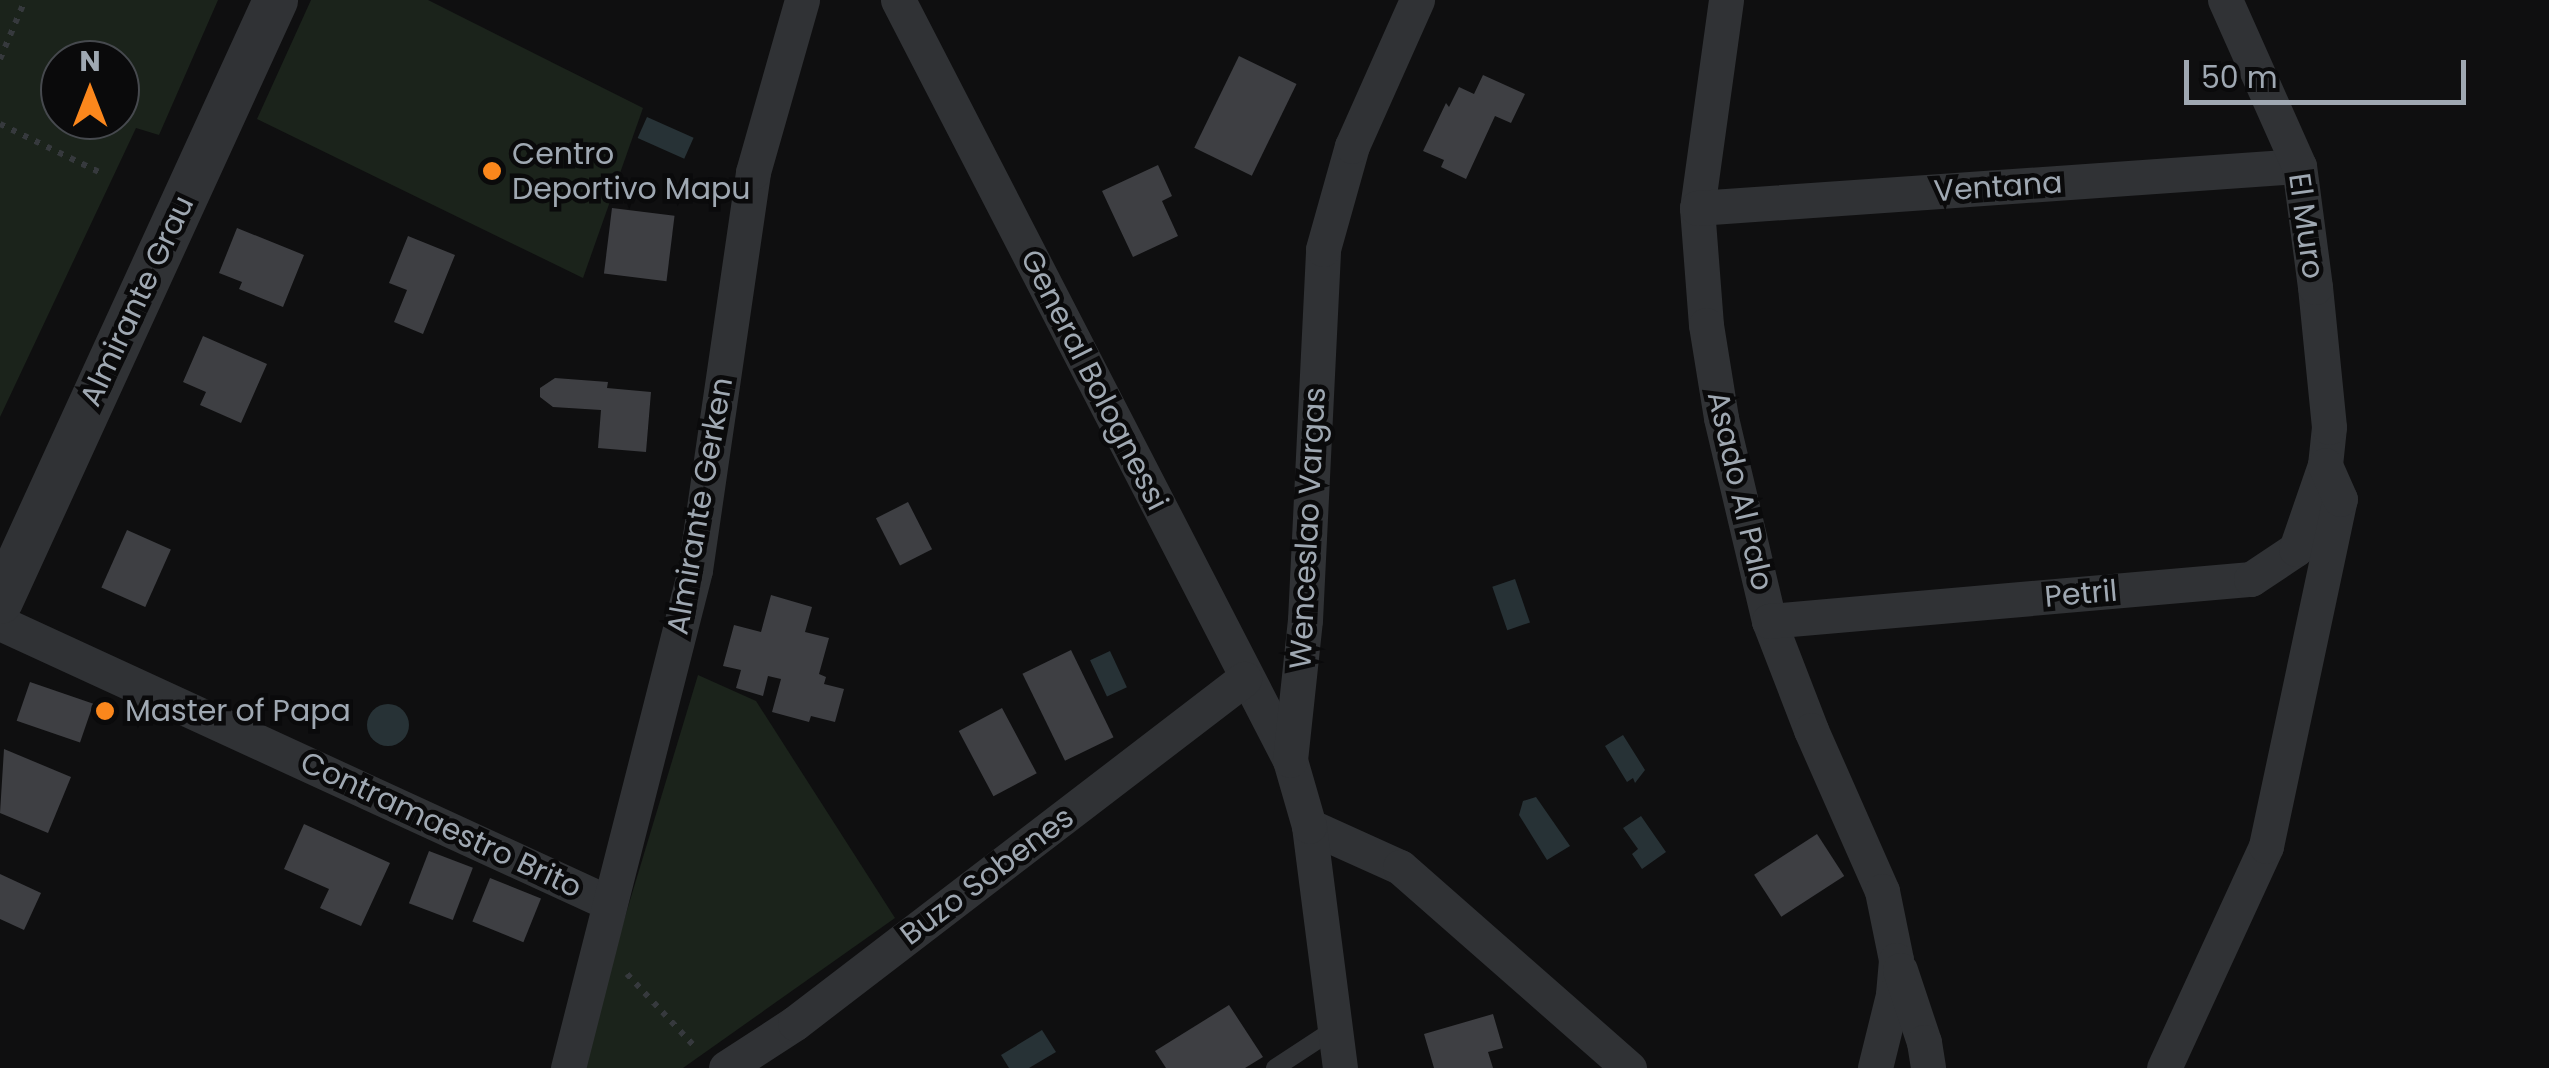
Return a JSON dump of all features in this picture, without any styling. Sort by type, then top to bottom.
[{"type":"street","name":"Almirante Grau","points":[[0,601],[275,0]]},
{"type":"street","name":"Almirante Gerken","points":[[568,1068],[695,570],[753,172],[802,0]]},
{"type":"street","name":"General Bolognessi","points":[[898,0],[1244,679],[1290,760]]},
{"type":"street","name":"Wenceslao Vargas","points":[[1340,1068],[1310,826],[1290,760],[1305,620],[1323,249],[1352,146],[1417,0]]},
{"type":"street","name":"Asado Al Palo","points":[[1726,0],[1697,208],[1706,325],[1721,418],[1769,621],[1811,730],[1882,891],[1896,960],[1924,1042],[1928,1068]]},
{"type":"street","name":"El Muro","points":[[2225,0],[2299,166],[2329,427],[2325,466]]},
{"type":"street","name":"Ventana","points":[[1697,208],[2299,166]]},
{"type":"street","name":"Petril","points":[[1769,621],[2251,579],[2296,548],[2325,466]]},
{"type":"street","points":[[2164,1068],[2266,846],[2340,499],[2325,466]]},
{"type":"street","name":"Contramaestro Brito","points":[[0,623],[609,903]]},
{"type":"street","name":"Buzo Sobenes","points":[[714,1061],[795,1023],[1244,679]]},
{"type":"street","points":[[1310,826],[1400,867],[1629,1068]]},
{"type":"street","name":"Asado Al Palo","points":[[1875,1068],[1894,995],[1896,960]]},
{"type":"lane","points":[[1275,1068],[1336,1028]]},
{"type":"path","points":[[0,59],[25,0]]},
{"type":"path","points":[[0,124],[103,174]]},
{"type":"path","points":[[600,943],[714,1061]]},
{"type":"shaded area","points":[[0,0],[218,0],[159,135],[140,129],[140,40],[40,40],[40,140],[130,140],[0,417]]},
{"type":"shaded area","name":"Centro Deportivo Mapu","points":[[311,0],[428,0],[643,108],[583,278],[257,119]]},
{"type":"shaded area","points":[[647,117],[694,138],[684,159],[638,138]]},
{"type":"shaded area","points":[[1515,579],[1530,622],[1507,630],[1492,587]]},
{"type":"shaded area","points":[[1110,651],[1127,687],[1107,697],[1090,660]]},
{"type":"shaded area","points":[[698,675],[756,701],[895,918],[683,1068],[585,1068],[615,950]]},
{"type":"shaded area","points":[[388,704],[403,710],[409,725],[403,740],[388,746],[373,740],[367,725],[373,710]]},
{"type":"shaded area","points":[[1623,735],[1645,770],[1635,783],[1633,778],[1627,782],[1605,746]]},
{"type":"shaded area","points":[[1536,797],[1570,846],[1547,860],[1519,815],[1523,801]]},
{"type":"shaded area","points":[[1641,816],[1666,852],[1642,869],[1632,854],[1638,849],[1623,828]]},
{"type":"shaded area","points":[[1042,1030],[1056,1052],[1029,1068],[1009,1068],[1001,1055]]},
{"type":"building","points":[[1239,56],[1297,84],[1252,176],[1194,148]]},
{"type":"building","points":[[1483,75],[1525,94],[1511,123],[1495,116],[1466,179],[1441,167],[1444,160],[1423,151],[1446,103],[1449,107],[1459,87],[1474,94]]},
{"type":"building","points":[[1158,165],[1172,196],[1162,201],[1178,236],[1133,257],[1102,191]]},
{"type":"building","points":[[612,208],[675,216],[666,281],[604,274]]},
{"type":"building","points":[[237,228],[304,255],[283,307],[239,289],[242,282],[219,273]]},
{"type":"building","points":[[408,236],[455,255],[423,334],[394,322],[407,290],[389,283]]},
{"type":"building","points":[[203,336],[267,364],[241,423],[200,405],[206,392],[183,382]]},
{"type":"building","points":[[555,378],[608,382],[607,388],[651,392],[646,452],[598,448],[601,410],[553,407],[540,397],[540,388]]},
{"type":"building","points":[[908,502],[932,549],[900,566],[876,518]]},
{"type":"building","points":[[127,530],[171,550],[145,607],[101,588]]},
{"type":"building","points":[[771,595],[812,607],[805,632],[829,638],[819,674],[826,677],[824,684],[844,689],[835,722],[811,716],[809,722],[772,712],[781,679],[768,676],[763,696],[736,688],[741,670],[723,666],[734,625],[761,632]]},
{"type":"building","points":[[1071,650],[1114,737],[1065,761],[1022,674]]},
{"type":"building","points":[[30,682],[93,704],[80,743],[17,721]]},
{"type":"building","points":[[1002,708],[1037,773],[993,796],[959,731]]},
{"type":"building","points":[[4,749],[71,777],[48,833],[0,813]]},
{"type":"building","points":[[304,824],[390,863],[361,926],[320,908],[329,889],[284,869]]},
{"type":"building","points":[[1817,834],[1844,876],[1781,917],[1754,875]]},
{"type":"building","points":[[429,851],[473,868],[453,920],[409,903]]},
{"type":"building","points":[[0,874],[41,893],[24,930],[0,919]]},
{"type":"building","points":[[490,878],[541,899],[523,942],[472,922]]},
{"type":"building","points":[[1229,1005],[1263,1057],[1245,1068],[1166,1068],[1155,1051]]},
{"type":"building","points":[[1493,1014],[1503,1048],[1488,1052],[1493,1068],[1434,1068],[1424,1034]]},
{"type":"place","name":"Centro Deportivo Mapu","points":[[492,171]]},
{"type":"place","name":"Master of Papa","points":[[105,711]]}]
